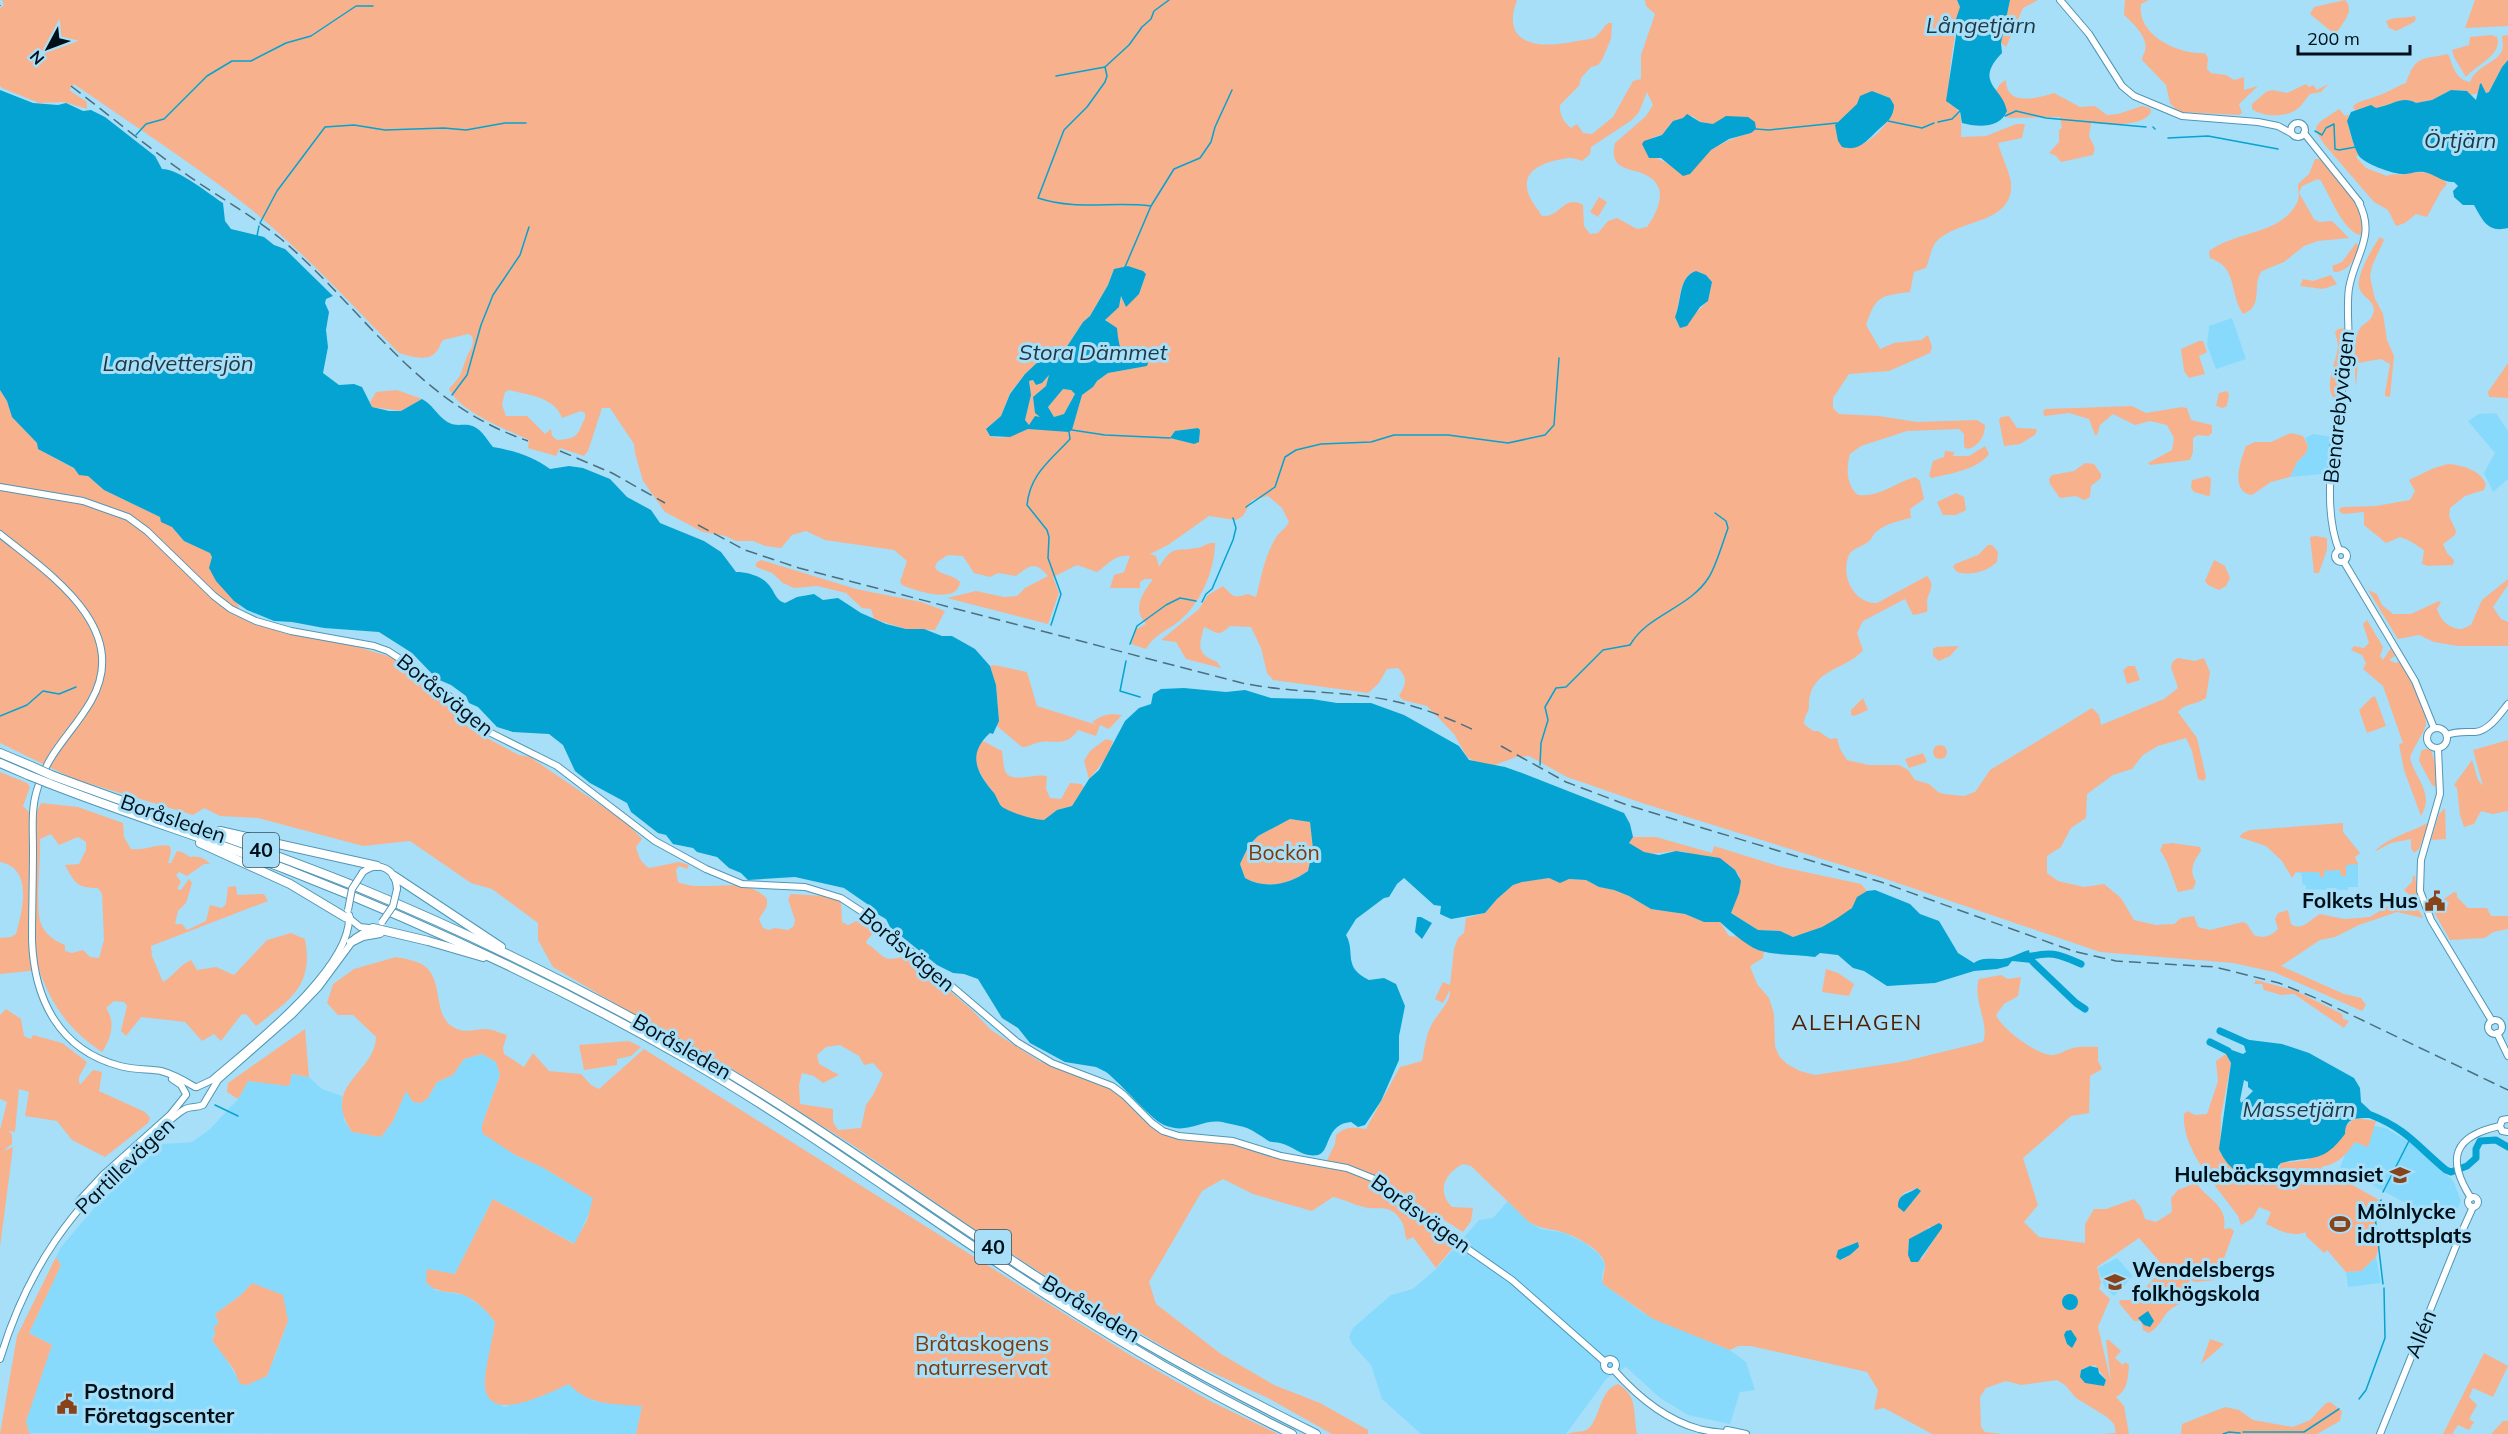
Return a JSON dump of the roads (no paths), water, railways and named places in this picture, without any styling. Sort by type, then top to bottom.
[{"type":"highway","name":"Boråsleden","points":[[0,753],[51,775],[362,889],[530,965],[679,1044],[767,1096],[842,1144],[1031,1273],[1126,1332],[1231,1391],[1316,1434]]},
{"type":"highway","name":"Boråsleden","points":[[0,763],[175,830],[287,869],[372,904],[510,966],[638,1032],[737,1089],[837,1152],[1056,1301],[1165,1366],[1292,1434]]},
{"type":"highway","points":[[179,821],[377,866]]},
{"type":"highway","points":[[175,830],[290,884],[345,917],[349,914]]},
{"type":"highway","points":[[394,876],[413,891],[530,965]]},
{"type":"highway","points":[[372,928],[428,941],[510,966]]},
{"type":"highway","points":[[351,942],[369,933],[389,933]]},
{"type":"street","points":[[2058,0],[2090,38],[2122,86],[2140,100],[2182,116],[2221,118],[2292,129],[2302,125],[2302,135],[2295,136],[2292,129]]},
{"type":"street","name":"Benarebyvägen","points":[[2302,135],[2368,214],[2371,228],[2368,243],[2356,263],[2348,294],[2348,352],[2330,487],[2332,526],[2339,550],[2334,555],[2339,562],[2344,562],[2415,681],[2434,728]]},
{"type":"street","name":"Boråsvägen","points":[[0,487],[83,501],[128,517],[147,531],[214,596],[231,609],[256,621],[291,631],[365,644],[388,651],[408,663],[489,732],[557,766],[655,841],[706,869],[742,884],[805,887],[841,898],[873,919],[1017,1042],[1052,1063],[1112,1086],[1163,1131],[1179,1136],[1233,1141],[1281,1156],[1347,1168],[1377,1180],[1435,1226],[1512,1280],[1605,1362],[1609,1359],[1614,1361],[1616,1365],[1614,1370],[1663,1413],[1691,1426]]},
{"type":"street","points":[[0,534],[82,606],[95,629],[101,657],[99,679],[91,700],[52,754],[35,795],[33,964],[37,986],[51,1015],[74,1041],[91,1054],[110,1063],[174,1080],[181,1085],[187,1102],[193,1107],[200,1106],[218,1080],[299,1008],[328,975],[351,942],[358,935],[382,922],[393,906],[398,889],[394,876],[387,869],[377,866],[363,872],[352,889],[346,939],[302,999],[208,1083],[186,1094]]},
{"type":"street","points":[[2447,735],[2457,731],[2484,730],[2508,704]]},
{"type":"street","points":[[2434,728],[2442,729],[2447,735],[2446,744],[2439,749],[2430,746],[2426,739],[2428,733],[2434,728]]},
{"type":"street","points":[[2439,749],[2440,794],[2421,861],[2420,891],[2431,920],[2492,1021]]},
{"type":"street","points":[[349,914],[360,927],[372,928]]},
{"type":"street","points":[[2492,1021],[2505,1024],[2498,1033],[2492,1033],[2489,1029],[2492,1021]]},
{"type":"street","points":[[2498,1033],[2508,1056]]},
{"type":"street","points":[[146,1071],[165,1072],[204,1091],[206,1098]]},
{"type":"street","name":"Partillevägen","points":[[0,1346],[25,1282],[44,1248],[65,1219],[103,1175],[170,1115],[186,1094]]},
{"type":"street","name":"Partillevägen","points":[[0,1359],[13,1319],[28,1285],[68,1221],[92,1192],[122,1164],[184,1110],[193,1107]]},
{"type":"street","points":[[2508,1119],[2502,1120],[2500,1126],[2502,1131],[2508,1132]]},
{"type":"street","name":"Allén","points":[[2380,1434],[2471,1207],[2468,1201],[2471,1198],[2460,1177],[2455,1157],[2463,1144],[2477,1134],[2500,1126]]},
{"type":"street","points":[[1691,1426],[1731,1434]]},
{"type":"street","points":[[1691,1426],[1746,1434]]},
{"type":"water","name":"Långetjärn","points":[[1957,0],[2010,0],[2001,43],[2002,53],[1990,71],[1992,84],[2007,111],[2004,117],[1994,124],[1981,126],[1962,123],[1960,111],[1946,101],[1956,36],[1956,19],[1960,7]]},
{"type":"water","name":"Örtjärn","points":[[2508,60],[2508,228],[2491,227],[2483,221],[2474,205],[2463,205],[2454,197],[2453,191],[2458,186],[2454,182],[2424,172],[2404,174],[2391,172],[2372,165],[2359,156],[2347,121],[2351,112],[2371,105],[2376,108],[2406,100],[2416,103],[2432,100],[2451,90],[2467,91],[2476,100],[2480,84],[2486,93],[2489,92]]},
{"type":"water","name":"Landvettersjön","points":[[0,90],[33,103],[58,105],[66,103],[83,111],[91,110],[105,117],[155,156],[162,169],[185,177],[223,203],[225,221],[231,229],[264,237],[274,245],[285,249],[333,296],[326,299],[325,303],[329,312],[326,330],[328,347],[323,373],[339,385],[354,384],[362,387],[372,407],[401,411],[422,399],[449,423],[477,428],[493,447],[523,455],[550,469],[569,466],[583,468],[610,479],[627,497],[651,510],[660,523],[704,541],[721,552],[736,572],[762,579],[782,602],[814,594],[823,600],[838,598],[861,613],[886,624],[906,629],[924,629],[942,636],[952,636],[975,649],[990,666],[996,685],[999,721],[993,734],[990,733],[978,748],[977,763],[983,778],[1001,805],[1013,812],[1044,820],[1057,810],[1072,806],[1089,779],[1099,770],[1125,721],[1139,708],[1151,704],[1153,694],[1161,689],[1184,688],[1226,692],[1245,690],[1271,698],[1371,703],[1404,715],[1459,746],[1469,760],[1505,767],[1624,813],[1633,837],[1629,843],[1644,852],[1659,855],[1676,851],[1720,858],[1735,870],[1741,881],[1731,913],[1758,930],[1780,931],[1793,937],[1822,927],[1836,919],[1852,908],[1857,897],[1867,891],[1875,890],[1910,904],[1920,914],[1939,921],[1958,953],[1974,963],[1983,959],[2006,958],[2029,950],[2032,963],[2012,961],[2008,966],[1974,971],[1935,983],[1887,986],[1864,971],[1853,968],[1838,955],[1820,953],[1815,957],[1758,950],[1720,922],[1704,922],[1685,914],[1651,909],[1629,896],[1599,887],[1586,880],[1569,879],[1560,883],[1549,878],[1522,882],[1513,885],[1485,913],[1451,919],[1440,914],[1441,906],[1434,905],[1404,878],[1389,897],[1384,898],[1356,919],[1346,935],[1355,970],[1369,980],[1384,978],[1396,984],[1405,1006],[1399,1036],[1399,1060],[1381,1101],[1365,1125],[1358,1127],[1351,1122],[1337,1127],[1322,1153],[1318,1155],[1303,1153],[1285,1144],[1270,1142],[1247,1128],[1231,1124],[1210,1122],[1173,1128],[1158,1121],[1106,1072],[1096,1067],[1065,1062],[1030,1043],[1018,1028],[1002,1018],[978,979],[953,973],[937,965],[890,927],[886,919],[872,911],[870,906],[844,888],[795,877],[748,880],[717,857],[697,852],[693,848],[673,844],[666,835],[658,833],[631,812],[627,803],[590,783],[575,771],[563,745],[549,734],[513,732],[497,727],[478,707],[469,703],[466,696],[451,685],[437,679],[412,653],[379,632],[274,621],[247,610],[234,601],[216,581],[209,568],[212,557],[210,553],[184,541],[172,527],[161,522],[160,517],[104,490],[88,476],[79,475],[74,468],[38,449],[37,443],[12,417],[7,401],[0,390]],"holes":[[[1290,819],[1310,822],[1313,849],[1308,871],[1301,876],[1278,884],[1261,884],[1245,878],[1240,864],[1249,845],[1258,836]]]},
{"type":"water","points":[[1872,91],[1890,98],[1894,105],[1891,116],[1863,144],[1854,148],[1842,147],[1838,141],[1835,125],[1857,104],[1860,96]]},
{"type":"water","points":[[1687,114],[1700,122],[1713,124],[1726,116],[1748,117],[1755,122],[1756,129],[1751,133],[1729,139],[1711,150],[1690,174],[1683,176],[1661,158],[1649,158],[1642,144],[1644,141],[1662,135],[1673,121]]},
{"type":"water","name":"Stora Dämmet","points":[[1128,266],[1146,274],[1139,294],[1126,307],[1121,296],[1119,307],[1105,320],[1117,328],[1121,350],[1125,355],[1143,358],[1148,363],[1147,366],[1108,373],[1097,381],[1082,395],[1072,430],[1069,432],[1028,429],[1010,437],[990,436],[986,429],[1001,416],[1010,394],[1025,374],[1040,360],[1066,348],[1083,322],[1090,316],[1108,285],[1114,269]],"holes":[[[1049,375],[1046,386],[1033,397],[1035,413],[1040,417],[1035,416],[1029,425],[1025,420],[1031,395],[1029,381],[1033,380],[1036,385],[1042,383]],[[1063,389],[1071,390],[1075,394],[1064,414],[1054,417],[1048,407]]]},
{"type":"water","points":[[1696,271],[1706,275],[1712,282],[1708,301],[1700,307],[1687,326],[1680,328],[1675,317],[1681,290],[1686,278]]},
{"type":"water","points":[[1198,428],[1200,430],[1199,442],[1194,444],[1170,438],[1175,431]]},
{"type":"water","points":[[1417,917],[1432,923],[1422,939],[1415,932]]},
{"type":"water","name":"Massetjärn","points":[[2242,1039],[2282,1044],[2309,1053],[2354,1078],[2360,1088],[2361,1102],[2377,1117],[2351,1120],[2346,1127],[2345,1134],[2330,1150],[2316,1157],[2281,1163],[2278,1166],[2276,1178],[2259,1181],[2242,1176],[2228,1164],[2219,1149],[2231,1063],[2226,1054],[2229,1049],[2243,1054],[2246,1052]],"holes":[[[2244,1080],[2248,1082],[2248,1087],[2253,1091],[2241,1103]]]},
{"type":"water","points":[[1917,1188],[1921,1191],[1904,1212],[1898,1207],[1898,1202],[1904,1195]]},
{"type":"water","points":[[1939,1223],[1942,1228],[1918,1262],[1911,1262],[1908,1255],[1909,1239]]},
{"type":"water","points":[[1858,1242],[1859,1247],[1850,1255],[1840,1260],[1836,1257],[1838,1250]]},
{"type":"water","points":[[2070,1294],[2076,1296],[2078,1302],[2076,1308],[2070,1310],[2064,1308],[2062,1302],[2064,1296]]},
{"type":"water","points":[[2148,1311],[2154,1321],[2150,1327],[2144,1325],[2138,1318]]},
{"type":"water","points":[[2071,1330],[2077,1339],[2072,1348],[2067,1344],[2064,1335],[2066,1331]]},
{"type":"water","points":[[2090,1366],[2098,1368],[2099,1373],[2106,1380],[2104,1386],[2085,1383],[2080,1377],[2081,1370]]},
{"type":"waterway","points":[[1056,76],[1105,67],[1129,45],[1151,19],[1154,11],[1169,0]]},
{"type":"waterway","points":[[136,135],[146,124],[164,119],[207,76],[232,61],[251,61],[286,43],[311,36],[356,6],[373,6]]},
{"type":"waterway","points":[[1105,67],[1107,76],[1105,82],[1087,107],[1064,130],[1038,198],[1081,205],[1151,206]]},
{"type":"waterway","points":[[1125,267],[1151,206],[1174,169],[1200,158],[1211,142],[1215,127],[1232,90]]},
{"type":"waterway","points":[[1938,122],[1952,119],[1960,111]]},
{"type":"waterway","points":[[2005,116],[2016,111],[2046,118],[2146,127]]},
{"type":"waterway","points":[[1888,121],[1922,128],[1934,123]]},
{"type":"waterway","points":[[260,223],[277,191],[325,127],[354,125],[385,130],[444,128],[466,130],[505,123],[526,123]]},
{"type":"waterway","points":[[1756,129],[1769,130],[1837,123]]},
{"type":"waterway","points":[[2315,131],[2322,135],[2326,128],[2334,124],[2335,149],[2356,147]]},
{"type":"waterway","points":[[2168,138],[2208,136],[2278,149]]},
{"type":"waterway","points":[[257,236],[259,226]]},
{"type":"waterway","points":[[452,395],[467,375],[481,325],[493,295],[520,255],[529,227]]},
{"type":"waterway","points":[[1246,507],[1275,487],[1285,457],[1296,450],[1321,444],[1371,442],[1394,435],[1448,435],[1508,443],[1545,435],[1554,425],[1559,358]]},
{"type":"waterway","points":[[1072,430],[1105,435],[1170,438]]},
{"type":"waterway","points":[[1051,625],[1061,594],[1048,558],[1047,530],[1027,505],[1037,476],[1070,439],[1069,432]]},
{"type":"waterway","points":[[1540,765],[1541,743],[1548,720],[1545,707],[1556,688],[1566,687],[1603,650],[1630,645],[1647,626],[1691,596],[1709,577],[1728,528],[1726,521],[1715,513]]},
{"type":"waterway","points":[[1202,602],[1212,589],[1233,540],[1236,528],[1233,518]]},
{"type":"waterway","points":[[1130,644],[1137,626],[1166,605],[1180,598],[1196,601]]},
{"type":"waterway","points":[[1126,661],[1120,691],[1140,697]]},
{"type":"waterway","points":[[0,716],[27,705],[43,691],[59,694],[76,687]]},
{"type":"waterway","points":[[2024,958],[2053,954],[2081,964]]},
{"type":"waterway","points":[[2033,962],[2085,1009]]},
{"type":"waterway","points":[[2220,1031],[2247,1043]]},
{"type":"waterway","points":[[2210,1042],[2228,1051]]},
{"type":"waterway","points":[[215,1105],[238,1116]]},
{"type":"waterway","points":[[2371,1115],[2403,1132],[2451,1172],[2467,1166],[2476,1158],[2476,1149],[2480,1141],[2496,1140],[2508,1147]]},
{"type":"waterway","points":[[2383,1192],[2411,1137]]},
{"type":"waterway","points":[[2381,1200],[2375,1216],[2383,1284]]},
{"type":"waterway","points":[[2359,1399],[2366,1390],[2385,1338],[2384,1288]]},
{"type":"waterway","points":[[2243,1432],[2304,1432],[2339,1409]]},
{"type":"waterway","points":[[2223,1434],[2240,1433]]},
{"type":"railway","points":[[71,86],[169,162],[281,239],[312,267],[394,353],[423,379],[454,403],[488,424],[528,441]]},
{"type":"railway","points":[[560,451],[612,473],[665,503]]},
{"type":"railway","points":[[698,525],[745,550],[799,568],[1242,683],[1398,702],[1476,731]]},
{"type":"railway","points":[[1501,746],[1566,782],[1627,805],[1881,882],[2073,951],[2116,961],[2215,967],[2279,983],[2318,999],[2508,1090]]},
{"type":"place","name":"Folkets Hus","points":[[2435,901]]},
{"type":"place","name":"Hulebäcksgymnasiet","points":[[2400,1175]]},
{"type":"place","name":"Mölnlycke idrottsplats","points":[[2340,1224]]},
{"type":"place","name":"Wendelsbergs folkhögskola","points":[[2115,1282]]},
{"type":"place","name":"Postnord Företagscenter","points":[[67,1404]]},
{"type":"district","name":"ALEHAGEN","points":[[1857,1022]]},
{"type":"park label","name":"Bockön","points":[[1284,853]]},
{"type":"park label","name":"Bråtaskogens naturreservat","points":[[982,1356]]}]
